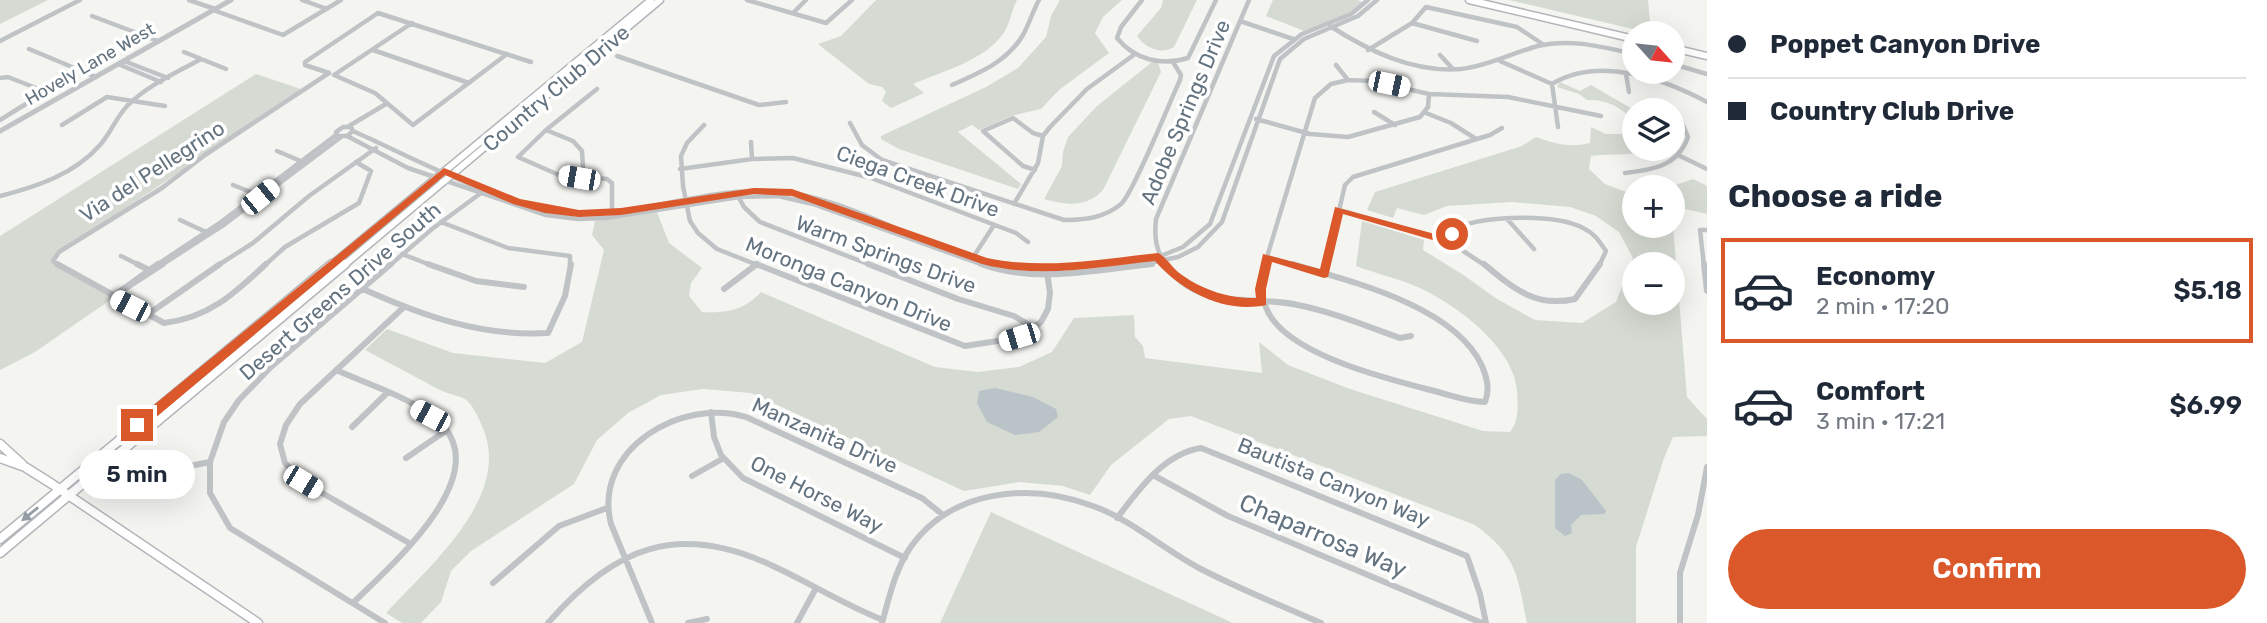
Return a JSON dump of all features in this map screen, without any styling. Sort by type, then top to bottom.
[{"type":"main road","name":"Country Club Drive","points":[[0,539],[651,0]]},
{"type":"main road","name":"Country Club Drive","points":[[0,553],[660,0]]},
{"type":"main road","points":[[1469,0],[1622,33]]},
{"type":"main road","points":[[1487,0],[1622,33]]},
{"type":"main road","points":[[1685,48],[1707,53]]},
{"type":"main road","points":[[136,439],[134,434],[159,408]]},
{"type":"main road","points":[[0,444],[25,467],[258,623]]},
{"type":"main road","points":[[0,458],[25,467]]},
{"type":"street","points":[[0,41],[80,0]]},
{"type":"street","points":[[189,0],[283,36],[341,0]]},
{"type":"street","name":"Hovely Lane West","points":[[0,131],[231,0]]},
{"type":"street","points":[[302,0],[327,9]]},
{"type":"street","points":[[747,0],[826,23],[852,0]]},
{"type":"street","points":[[793,13],[806,0]]},
{"type":"street","points":[[952,85],[998,62],[1011,52],[1023,35],[1032,10],[1039,0]]},
{"type":"street","points":[[1142,0],[1139,8],[1120,26],[1117,38],[1123,47],[1135,54],[1159,62],[1188,58],[1216,0]]},
{"type":"street","name":"Adobe Springs Drive","points":[[1160,259],[1153,242],[1156,219],[1250,0]]},
{"type":"street","points":[[1330,26],[1352,14],[1368,0]]},
{"type":"street","points":[[1160,259],[1183,247],[1210,224],[1274,56],[1296,41],[1358,16],[1377,0]]},
{"type":"street","points":[[1368,50],[1412,23],[1423,8],[1435,8],[1517,27],[1544,45]]},
{"type":"street","points":[[507,54],[413,125],[375,93],[305,65],[305,62],[378,13],[412,23],[507,54],[531,62]]},
{"type":"street","points":[[92,16],[158,41]]},
{"type":"street","points":[[1240,21],[1296,41]]},
{"type":"street","points":[[332,74],[412,23]]},
{"type":"street","points":[[1412,23],[1477,41]]},
{"type":"street","points":[[1330,26],[1368,50],[1412,65],[1453,69],[1500,61],[1544,45],[1578,43],[1622,52]]},
{"type":"street","points":[[450,177],[437,177],[406,167],[342,136],[338,130],[351,129],[381,145],[444,171],[450,177],[483,192],[545,209],[612,215],[738,195],[778,196],[813,204],[1000,271],[1047,272],[1160,259],[1198,247],[1222,222],[1280,60],[1296,41]]},
{"type":"street","points":[[29,49],[96,77]]},
{"type":"street","points":[[372,50],[469,83]]},
{"type":"street","points":[[184,52],[226,69]]},
{"type":"street","points":[[1014,204],[1035,170],[1043,136],[1080,96],[1135,54]]},
{"type":"street","points":[[1440,55],[1453,69]]},
{"type":"street","points":[[617,56],[759,105],[786,102]]},
{"type":"street","points":[[0,196],[45,182],[83,161],[108,136],[121,113],[131,102],[201,59]]},
{"type":"street","points":[[1500,61],[1552,84]]},
{"type":"street","points":[[850,123],[856,140],[882,160],[1048,217],[1082,220],[1101,216],[1122,204],[1180,80],[1181,75],[1173,62]]},
{"type":"street","points":[[121,63],[168,78]]},
{"type":"street","points":[[121,63],[161,82]]},
{"type":"street","points":[[1336,65],[1348,80]]},
{"type":"street","points":[[1685,68],[1707,74]]},
{"type":"street","points":[[1558,127],[1552,84],[1560,76],[1580,71],[1622,74]]},
{"type":"street","points":[[146,76],[152,72]]},
{"type":"street","name":"Via del Pellegrino","points":[[112,297],[62,269],[53,261],[59,252],[162,188],[205,155],[332,74]]},
{"type":"street","points":[[0,78],[13,79],[41,90],[42,94],[0,120]]},
{"type":"street","points":[[1267,257],[1413,304],[1450,328],[1466,341],[1485,368],[1489,395],[1485,402],[1476,402],[1405,382],[1334,360],[1300,345],[1277,325],[1262,302],[1261,289],[1267,257],[1315,98],[1331,84],[1348,80],[1373,81],[1429,94],[1508,97],[1601,116]]},
{"type":"street","points":[[1628,84],[1629,92]]},
{"type":"street","points":[[1661,84],[1707,102]]},
{"type":"street","points":[[597,89],[546,130],[518,158],[559,175],[607,180],[611,183],[612,215]]},
{"type":"street","points":[[1426,113],[1430,103],[1429,94]]},
{"type":"street","points":[[62,125],[107,97],[165,106]]},
{"type":"street","points":[[356,162],[371,171],[359,203],[285,247],[230,299],[183,321],[170,324],[112,297],[387,105]]},
{"type":"street","points":[[1374,112],[1395,125]]},
{"type":"street","points":[[1250,118],[1304,132],[1348,137],[1395,125],[1426,113],[1451,123],[1476,139]]},
{"type":"street","points":[[1035,170],[1023,166],[983,131],[1013,118],[1032,134],[1043,136]]},
{"type":"street","points":[[680,169],[684,147],[704,125]]},
{"type":"street","points":[[1324,274],[1345,185],[1353,177],[1476,139],[1502,128]]},
{"type":"street","points":[[546,130],[575,141],[583,149],[584,158],[579,178]]},
{"type":"street","points":[[751,142],[752,159]]},
{"type":"street","points":[[147,315],[278,225],[309,196],[381,145]]},
{"type":"street","points":[[277,151],[303,162]]},
{"type":"street","name":"Ciega Creek Drive","points":[[680,169],[752,159],[793,158],[834,166],[1016,233],[1028,242]]},
{"type":"street","points":[[1685,158],[1707,169]]},
{"type":"street","points":[[1625,173],[1656,169],[1671,161]]},
{"type":"street","name":"Moronga Canyon Drive","points":[[680,169],[690,221],[700,236],[717,249],[965,346],[991,345],[1036,329]]},
{"type":"street","points":[[233,185],[258,196]]},
{"type":"street","name":"Desert Greens Drive South","points":[[385,623],[230,528],[210,494],[210,462],[224,422],[239,400],[271,367],[402,254],[483,192]]},
{"type":"street","name":"Warm Springs Drive","points":[[738,195],[751,215],[760,222],[958,299],[1014,316],[1036,329]]},
{"type":"street","points":[[1339,209],[1450,242],[1525,293],[1539,299],[1567,302],[1575,299],[1602,262],[1606,251],[1594,232],[1562,219],[1468,223],[1458,227],[1450,242]]},
{"type":"street","points":[[180,220],[207,232]]},
{"type":"street","points":[[1508,220],[1534,248]]},
{"type":"street","points":[[363,289],[450,324],[527,336],[548,333],[555,324],[564,294],[572,263],[569,256],[508,248],[441,222]]},
{"type":"street","points":[[972,260],[994,225]]},
{"type":"street","points":[[1707,230],[1700,230],[1707,292]]},
{"type":"street","points":[[402,254],[474,282],[490,286],[524,287]]},
{"type":"street","points":[[121,256],[149,270]]},
{"type":"street","points":[[1160,259],[1173,274],[1201,293],[1242,302],[1282,302],[1401,338],[1411,336]]},
{"type":"street","points":[[724,289],[757,264]]},
{"type":"street","points":[[1036,329],[1051,306],[1047,272]]},
{"type":"street","points":[[404,307],[300,404],[286,421],[280,439],[280,456],[288,471],[303,482],[409,543]]},
{"type":"street","points":[[336,370],[430,416],[447,430],[456,449],[452,484],[434,517],[353,603]]},
{"type":"street","points":[[352,427],[386,394]]},
{"type":"street","name":"One Horse Way","points":[[710,412],[712,436],[722,459],[754,485],[905,558]]},
{"type":"street","name":"Manzanita Drive","points":[[607,508],[613,477],[629,450],[666,422],[689,414],[710,412],[734,414],[756,421],[922,498],[943,515]]},
{"type":"street","points":[[406,457],[447,430]]},
{"type":"street","name":"Bautista Canyon Way","points":[[1153,475],[1187,447],[1201,448],[1467,556],[1480,594],[1484,623]]},
{"type":"street","points":[[692,476],[722,459]]},
{"type":"street","points":[[155,473],[210,462]]},
{"type":"street","points":[[1680,623],[1680,573],[1698,515],[1706,467]]},
{"type":"street","points":[[1116,519],[1153,475]]},
{"type":"street","name":"Chaparrosa Way","points":[[1153,475],[1228,516],[1484,623]]},
{"type":"street","points":[[548,623],[580,586],[603,568],[657,544],[677,541],[702,542],[738,551],[883,621],[891,589],[905,558],[919,536],[943,515],[979,498],[1006,492],[1056,496],[1094,507],[1199,568],[1321,623]]},
{"type":"street","points":[[493,583],[559,526],[607,508],[652,623]]},
{"type":"street","points":[[797,623],[815,590]]},
{"type":"street","points":[[688,623],[707,619]]},
{"type":"shaded area","points":[[0,0],[48,0],[0,24]]},
{"type":"shaded area","points":[[876,0],[1017,0],[1005,31],[987,50],[964,64],[913,84],[924,93],[891,108],[882,101],[886,92],[882,87],[869,84],[818,44],[841,36]]},
{"type":"shaded area","points":[[1060,0],[1122,0],[1103,17],[1095,33],[1109,53],[1059,90],[1041,109],[1011,116],[979,130],[972,125],[958,132],[1021,184],[1018,189],[899,149],[881,139],[881,136],[986,87],[1018,68],[1046,37],[1051,16]]},
{"type":"shaded area","points":[[1163,0],[1197,0],[1174,47],[1159,50],[1149,47],[1137,36],[1161,8]]},
{"type":"shaded area","points":[[1273,0],[1363,2],[1347,14],[1304,31],[1266,16]]},
{"type":"shaded area","points":[[1509,0],[1648,0],[1650,21],[1622,21],[1622,26]]},
{"type":"shaded area","points":[[1152,62],[1158,63],[1161,72],[1103,190],[1090,200],[1075,204],[1044,199],[1062,166],[1068,137],[1097,106]]},
{"type":"shaded area","points":[[256,74],[304,90],[59,252],[53,261],[116,296],[35,352],[0,370],[0,236]]},
{"type":"shaded area","points":[[1560,82],[1580,91],[1591,85],[1622,103],[1622,111],[1613,105],[1587,100],[1579,94],[1557,87]]},
{"type":"shaded area","points":[[1591,127],[1606,134],[1622,134],[1622,154],[1591,156],[1589,169],[1605,184],[1622,190],[1622,238],[1619,232],[1596,216],[1570,207],[1512,202],[1447,206],[1424,215],[1397,208],[1393,218],[1367,210],[1375,192],[1522,146],[1536,137],[1576,145],[1590,143]]},
{"type":"shaded area","points":[[1693,179],[1707,186],[1707,214],[1685,209],[1685,182]]},
{"type":"shaded area","points":[[657,212],[669,243],[702,268],[691,283],[689,296],[702,312],[734,310],[761,292],[935,367],[978,372],[1019,367],[1052,352],[1074,318],[1134,315],[1135,337],[1143,346],[1145,358],[1262,373],[1259,342],[1288,365],[1350,389],[1483,431],[1510,432],[1516,418],[1517,391],[1514,375],[1506,359],[1482,331],[1452,306],[1406,282],[1356,266],[1362,221],[1424,240],[1423,250],[1497,299],[1535,320],[1582,323],[1616,302],[1622,286],[1622,315],[1680,315],[1687,397],[1707,419],[1707,436],[1673,437],[1664,458],[1636,547],[1636,623],[1527,623],[1513,567],[1499,546],[1475,525],[1191,416],[1169,419],[1111,465],[1090,495],[1063,486],[1019,482],[964,491],[751,393],[703,389],[661,395],[628,413],[597,440],[574,484],[471,551],[451,571],[441,602],[421,623],[402,623],[386,613],[462,528],[477,504],[486,478],[489,452],[482,426],[465,399],[443,391],[365,350],[387,329],[453,353],[545,363],[582,342],[604,250],[592,235],[595,221]]},
{"type":"shaded area","points":[[1622,238],[1674,238],[1675,252],[1630,252]]},
{"type":"shaded area","points":[[995,388],[1033,397],[1056,409],[1058,417],[1039,432],[1015,435],[987,422],[977,403],[979,391]]},
{"type":"shaded area","points":[[1569,473],[1582,480],[1606,511],[1604,514],[1581,515],[1571,525],[1572,533],[1565,536],[1555,528],[1555,480],[1561,474]]},
{"type":"shaded area","points":[[991,512],[1233,623],[940,623]]},
{"type":"route","points":[[137,425],[444,171],[517,202],[579,214],[621,212],[754,191],[792,193],[814,198],[986,261],[1005,265],[1047,269],[1158,257],[1173,274],[1201,293],[1242,302],[1262,302],[1262,273],[1267,257],[1324,274],[1339,209],[1450,242],[1452,234]]}]
